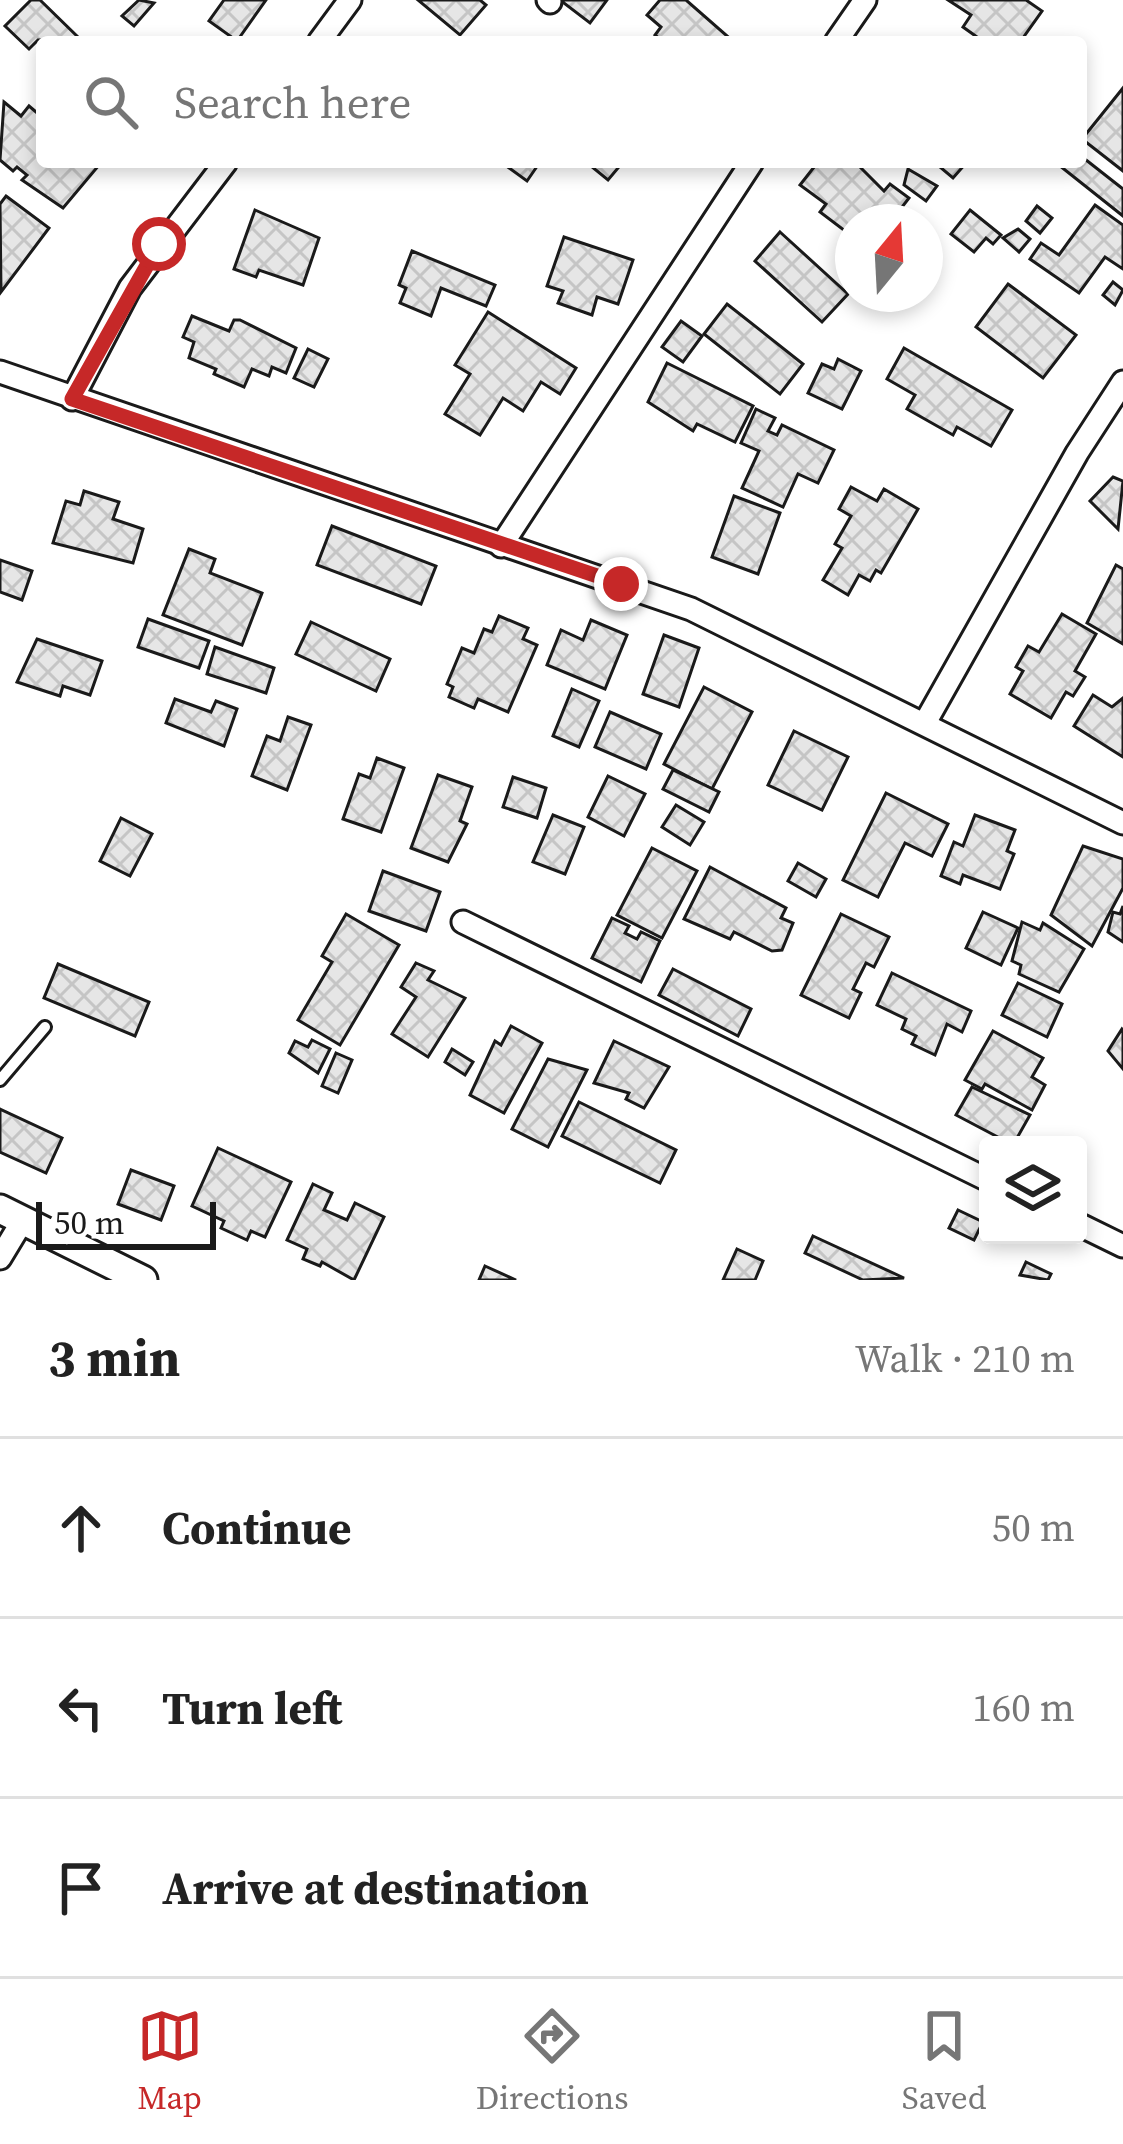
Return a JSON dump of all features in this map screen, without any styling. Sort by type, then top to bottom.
[{"type":"street","points":[[323,36],[350,0]]},
{"type":"street","points":[[840,36],[865,0]]},
{"type":"street","points":[[72,399],[130,288],[221,168]]},
{"type":"street","points":[[501,546],[748,168]]},
{"type":"street","points":[[0,372],[691,609],[926,721],[1123,823]]},
{"type":"street","points":[[926,721],[1077,453],[1123,382]]},
{"type":"street","points":[[464,922],[979,1176]]},
{"type":"street","points":[[0,1258],[11,1215],[143,1280]]},
{"type":"street","points":[[1087,1228],[1123,1246]]},
{"type":"lane","points":[[0,1080],[45,1027]]},
{"type":"building","points":[[31,0],[40,0],[77,36],[36,36],[29,49],[5,26]]},
{"type":"building","points":[[139,0],[154,3],[134,26],[122,16]]},
{"type":"building","points":[[224,0],[266,0],[241,36],[230,36],[209,21]]},
{"type":"building","points":[[418,0],[480,0],[486,5],[460,35]]},
{"type":"building","points":[[560,0],[607,0],[590,23]]},
{"type":"building","points":[[660,0],[686,0],[727,36],[656,36],[661,27],[647,15]]},
{"type":"building","points":[[948,0],[1026,0],[1042,11],[1024,36],[976,36],[963,27],[971,15]]},
{"type":"building","points":[[1123,88],[1123,171],[1087,143],[1087,133]]},
{"type":"building","points":[[4,102],[21,116],[29,106],[36,112],[36,168],[97,168],[63,208],[22,180],[27,175],[17,167],[13,171],[0,160]]},
{"type":"building","points":[[1087,161],[1123,189],[1123,216],[1063,168],[1087,168]]},
{"type":"building","points":[[509,168],[536,168],[527,181]]},
{"type":"building","points":[[593,168],[618,168],[608,180]]},
{"type":"building","points":[[813,168],[861,168],[884,191],[890,184],[909,198],[904,204],[835,204],[835,223],[820,212],[826,204],[800,185]]},
{"type":"building","points":[[941,168],[962,168],[953,178]]},
{"type":"building","points":[[908,169],[937,186],[926,201],[904,185]]},
{"type":"building","points":[[6,196],[49,228],[1,292],[0,204]]},
{"type":"building","points":[[1095,205],[1123,225],[1123,269],[1105,257],[1079,293],[1030,259],[1041,243],[1059,255]]},
{"type":"building","points":[[1037,206],[1052,218],[1040,233],[1026,221]]},
{"type":"building","points":[[255,210],[319,238],[303,285],[259,270],[256,277],[234,269]]},
{"type":"building","points":[[970,210],[1001,235],[993,244],[986,238],[974,252],[951,234]]},
{"type":"building","points":[[1018,229],[1030,239],[1019,252],[1003,238]]},
{"type":"building","points":[[780,232],[835,282],[835,308],[822,322],[755,261]]},
{"type":"building","points":[[564,237],[633,260],[618,304],[597,297],[592,315],[558,303],[563,291],[547,286]]},
{"type":"building","points":[[412,251],[495,285],[486,306],[441,288],[431,316],[400,303],[406,288],[399,285]]},
{"type":"building","points":[[1113,282],[1123,290],[1115,305],[1103,295]]},
{"type":"building","points":[[1008,284],[1076,335],[1043,378],[976,327]]},
{"type":"building","points":[[727,304],[803,364],[780,394],[704,334]]},
{"type":"building","points":[[488,312],[576,368],[560,394],[541,382],[523,411],[503,398],[480,435],[445,414],[470,374],[455,365]]},
{"type":"building","points":[[192,316],[229,331],[234,320],[240,320],[296,348],[286,373],[272,367],[269,376],[252,369],[244,387],[214,374],[216,369],[189,358],[194,342],[183,337]]},
{"type":"building","points":[[681,321],[702,336],[683,362],[662,347]]},
{"type":"building","points":[[904,348],[1012,410],[991,446],[957,427],[953,435],[907,409],[915,395],[887,379]]},
{"type":"building","points":[[308,349],[328,359],[314,387],[294,378]]},
{"type":"building","points":[[838,359],[861,371],[842,409],[808,393],[822,364],[834,369]]},
{"type":"building","points":[[667,363],[753,406],[735,442],[697,424],[693,431],[648,402]]},
{"type":"building","points":[[756,409],[775,418],[768,431],[777,435],[782,425],[834,450],[818,483],[798,474],[783,507],[742,488],[759,451],[741,443]]},
{"type":"building","points":[[1113,477],[1123,481],[1118,529],[1090,501]]},
{"type":"building","points":[[851,487],[877,501],[884,489],[918,509],[881,573],[876,570],[870,581],[859,575],[848,595],[823,580],[842,548],[835,544],[851,516],[839,509]]},
{"type":"building","points":[[84,491],[119,502],[113,519],[143,529],[133,563],[53,543],[66,501],[80,505]]},
{"type":"building","points":[[734,496],[780,513],[758,574],[712,557]]},
{"type":"building","points":[[332,526],[436,566],[421,604],[317,565]]},
{"type":"building","points":[[189,549],[215,559],[210,573],[262,593],[242,645],[163,615]]},
{"type":"building","points":[[0,560],[32,571],[22,600],[0,592]]},
{"type":"building","points":[[1116,565],[1123,569],[1123,644],[1087,623]]},
{"type":"building","points":[[1062,614],[1096,634],[1075,671],[1085,677],[1073,696],[1066,692],[1051,718],[1010,694],[1023,671],[1016,667],[1028,646],[1039,652]]},
{"type":"building","points":[[499,616],[528,628],[523,639],[537,645],[508,712],[478,699],[474,708],[449,697],[453,687],[447,684],[462,648],[474,653],[484,629],[492,632]]},
{"type":"building","points":[[148,619],[209,641],[199,668],[138,647]]},
{"type":"building","points":[[591,620],[627,635],[605,689],[547,665],[561,630],[583,640]]},
{"type":"building","points":[[311,622],[390,659],[376,691],[296,654]]},
{"type":"building","points":[[664,635],[699,648],[679,707],[643,694]]},
{"type":"building","points":[[37,639],[102,661],[90,695],[63,686],[60,696],[17,682]]},
{"type":"building","points":[[215,647],[274,668],[266,693],[207,674]]},
{"type":"building","points":[[704,687],[752,712],[712,789],[664,764]]},
{"type":"building","points":[[572,689],[599,701],[579,747],[553,736]]},
{"type":"building","points":[[1093,695],[1112,707],[1123,698],[1123,757],[1074,726]]},
{"type":"building","points":[[175,699],[211,712],[216,701],[237,709],[224,746],[166,723]]},
{"type":"building","points":[[610,712],[661,734],[646,769],[595,747]]},
{"type":"building","points":[[288,717],[311,725],[287,790],[252,776],[267,736],[280,741]]},
{"type":"building","points":[[794,731],[848,757],[822,810],[768,785]]},
{"type":"building","points":[[377,758],[404,768],[381,832],[343,819],[359,774],[370,778]]},
{"type":"building","points":[[673,770],[719,792],[709,812],[663,789]]},
{"type":"building","points":[[438,775],[472,787],[460,821],[467,824],[448,862],[411,848]]},
{"type":"building","points":[[608,776],[645,794],[624,836],[588,817]]},
{"type":"building","points":[[513,777],[546,788],[537,818],[503,807]]},
{"type":"building","points":[[886,793],[948,824],[932,856],[905,843],[878,897],[843,880]]},
{"type":"building","points":[[676,805],[704,822],[690,845],[662,827]]},
{"type":"building","points":[[553,815],[584,827],[565,874],[533,862]]},
{"type":"building","points":[[975,815],[1015,830],[1007,851],[1014,854],[1000,889],[963,875],[960,884],[941,876],[954,842],[963,846]]},
{"type":"building","points":[[121,818],[152,834],[130,876],[100,861]]},
{"type":"building","points":[[1083,846],[1123,859],[1123,888],[1092,946],[1051,915]]},
{"type":"building","points":[[652,848],[697,871],[662,938],[617,915]]},
{"type":"building","points":[[798,863],[826,879],[816,897],[788,881]]},
{"type":"building","points":[[710,867],[786,908],[781,918],[793,923],[782,950],[772,951],[734,932],[730,939],[684,919]]},
{"type":"building","points":[[383,871],[440,892],[426,931],[369,911]]},
{"type":"building","points":[[1123,906],[1123,942],[1108,932],[1113,912],[1120,914]]},
{"type":"building","points":[[983,912],[1018,928],[1001,965],[966,948]]},
{"type":"building","points":[[346,914],[399,945],[340,1045],[298,1020],[332,962],[322,956]]},
{"type":"building","points":[[841,914],[889,937],[874,967],[866,963],[853,989],[861,993],[849,1018],[801,995]]},
{"type":"building","points":[[612,918],[629,926],[625,933],[637,939],[641,932],[660,941],[641,982],[592,958]]},
{"type":"building","points":[[1022,922],[1040,930],[1043,923],[1084,949],[1059,992],[1019,974],[1021,965],[1012,961]]},
{"type":"building","points":[[416,963],[434,971],[428,980],[465,998],[428,1057],[392,1034],[416,997],[401,987]]},
{"type":"building","points":[[58,964],[149,1002],[135,1036],[44,998]]},
{"type":"building","points":[[673,969],[751,1009],[738,1036],[659,995]]},
{"type":"building","points":[[892,973],[971,1011],[962,1032],[947,1024],[935,1055],[912,1044],[916,1036],[902,1029],[906,1019],[877,1005]]},
{"type":"building","points":[[1018,983],[1062,1004],[1047,1037],[1002,1015]]},
{"type":"building","points":[[511,1026],[542,1043],[504,1113],[470,1095],[495,1041],[501,1045]]},
{"type":"building","points":[[1123,1030],[1123,1069],[1108,1051]]},
{"type":"building","points":[[993,1031],[1043,1058],[1032,1077],[1045,1085],[1032,1110],[985,1084],[982,1089],[965,1080]]},
{"type":"building","points":[[312,1040],[330,1049],[318,1073],[289,1053],[295,1041],[308,1047]]},
{"type":"building","points":[[614,1041],[669,1067],[644,1108],[626,1099],[629,1093],[594,1083]]},
{"type":"building","points":[[452,1049],[473,1062],[465,1075],[445,1062]]},
{"type":"building","points":[[336,1053],[352,1060],[338,1093],[322,1086]]},
{"type":"building","points":[[548,1059],[587,1070],[548,1147],[512,1129]]},
{"type":"building","points":[[972,1087],[1030,1115],[1018,1136],[996,1136],[956,1115]]},
{"type":"building","points":[[579,1102],[676,1150],[660,1183],[562,1136]]},
{"type":"building","points":[[0,1109],[62,1138],[46,1173],[0,1152]]},
{"type":"building","points":[[218,1148],[291,1182],[265,1237],[251,1231],[247,1240],[221,1228],[224,1221],[192,1206]]},
{"type":"building","points":[[131,1170],[174,1186],[161,1220],[118,1204]]},
{"type":"building","points":[[313,1184],[332,1193],[324,1210],[347,1220],[355,1203],[384,1217],[354,1280],[322,1262],[320,1266],[303,1259],[307,1249],[287,1240]]},
{"type":"building","points":[[958,1210],[979,1220],[974,1240],[949,1228]]},
{"type":"building","points":[[813,1236],[904,1278],[863,1280],[805,1253]]},
{"type":"building","points":[[737,1249],[763,1261],[755,1280],[723,1280]]},
{"type":"building","points":[[1026,1262],[1051,1274],[1048,1280],[1020,1275]]},
{"type":"building","points":[[485,1266],[516,1280],[479,1280]]},
{"type":"route","points":[[159,244],[130,288],[72,399],[621,584]]}]
